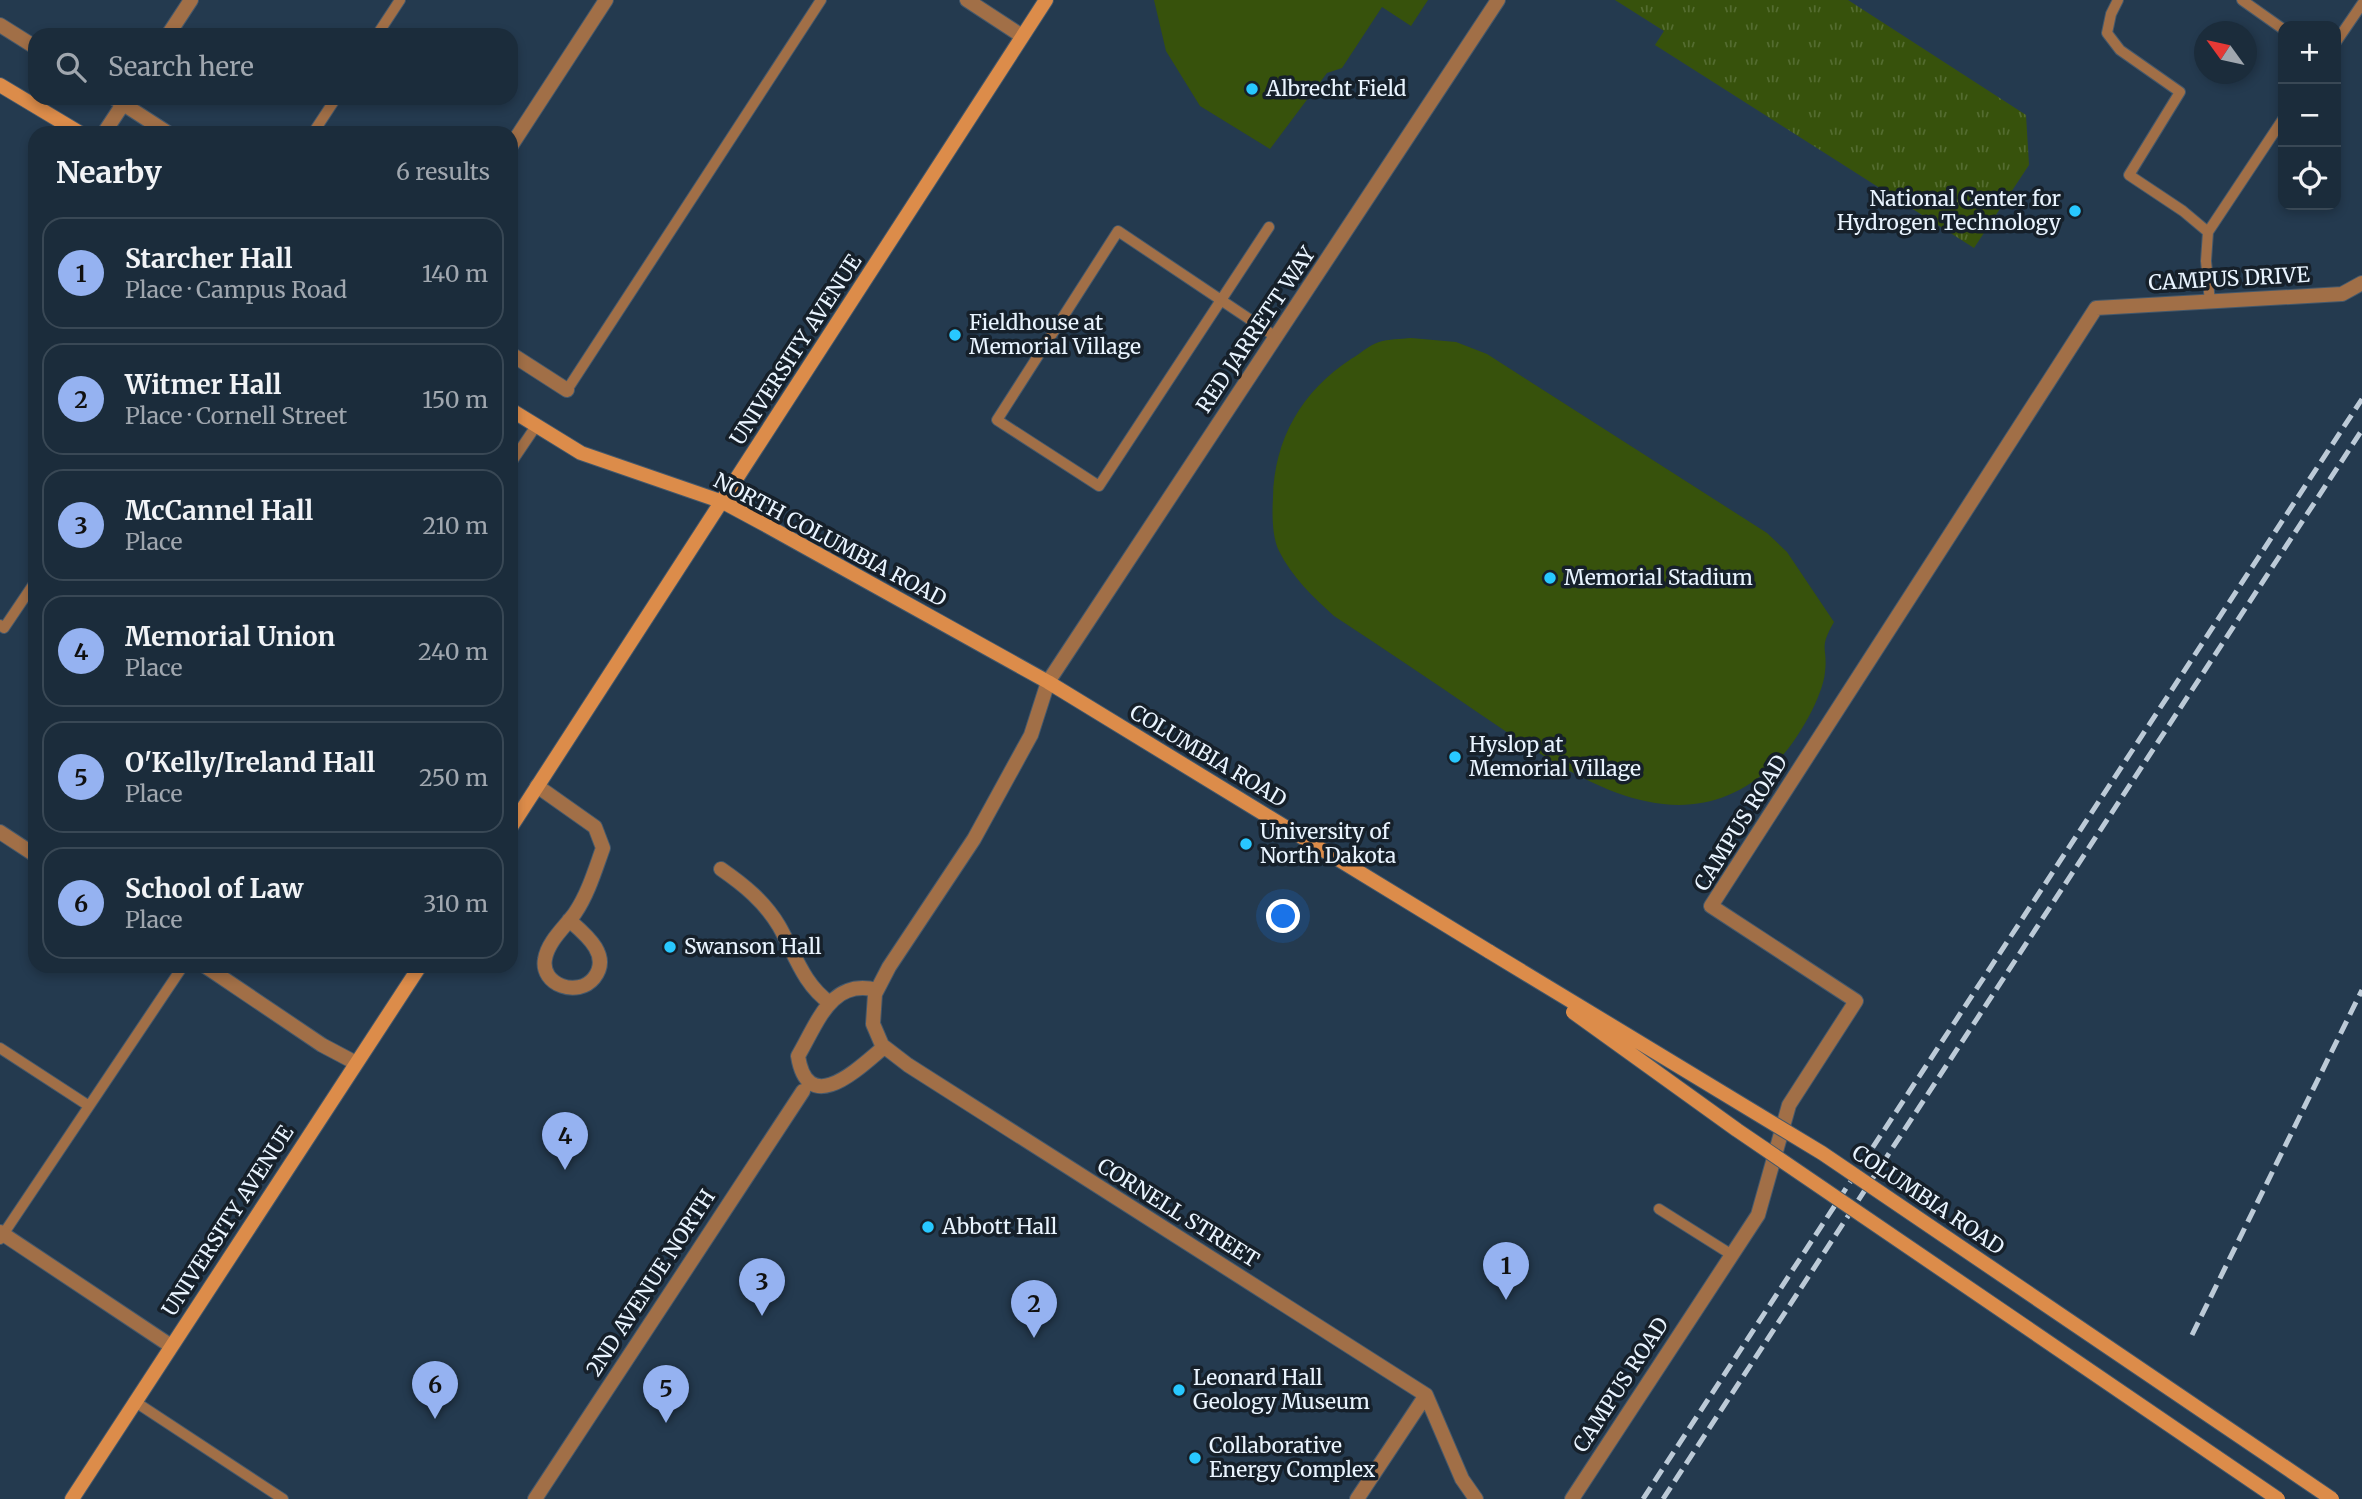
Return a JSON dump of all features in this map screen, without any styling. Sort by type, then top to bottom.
[{"type":"main road","name":"UNIVERSITY AVENUE","points":[[518,816],[1046,0]]},
{"type":"main road","points":[[0,85],[28,102]]},
{"type":"main road","points":[[33,105],[68,126]]},
{"type":"main road","name":"NORTH COLUMBIA ROAD","points":[[518,414],[580,453],[723,502],[1048,682]]},
{"type":"main road","name":"COLUMBIA ROAD","points":[[1048,682],[1822,1153],[2332,1499]]},
{"type":"main road","name":"COLUMBIA ROAD","points":[[1490,952],[1737,1130],[2278,1499]]},
{"type":"main road","name":"UNIVERSITY AVENUE","points":[[72,1499],[415,973]]},
{"type":"street","points":[[173,28],[191,0]]},
{"type":"street","points":[[518,135],[606,0]]},
{"type":"street","points":[[967,0],[1022,36]]},
{"type":"street","name":"RED JARRETT WAY","points":[[1048,682],[1498,0]]},
{"type":"street","points":[[0,25],[28,43]]},
{"type":"street","points":[[108,126],[118,105]]},
{"type":"street","points":[[128,105],[159,126]]},
{"type":"street","name":"CAMPUS DRIVE","points":[[2096,309],[2342,293],[2362,283]]},
{"type":"street","name":"CAMPUS ROAD","points":[[1572,1499],[1758,1215],[1788,1105],[1856,1001],[1711,906],[2096,309]]},
{"type":"street","points":[[518,359],[566,390]]},
{"type":"street","points":[[877,990],[861,986],[847,988],[830,1003],[798,1056],[800,1069],[808,1079],[818,1085],[830,1087],[843,1081],[884,1047],[873,1024],[877,990],[974,839],[1031,735],[1048,682]]},
{"type":"street","points":[[537,786],[596,827],[603,848],[587,890],[555,937],[544,959],[547,974],[558,985],[570,989],[582,987],[594,978],[600,959],[595,945],[569,920]]},
{"type":"street","points":[[0,832],[28,850]]},
{"type":"street","points":[[721,869],[750,889],[778,924],[807,981],[830,1003]]},
{"type":"street","points":[[215,973],[322,1045],[356,1063]]},
{"type":"street","name":"CORNELL STREET","points":[[884,1047],[908,1065],[1426,1395]]},
{"type":"street","name":"2ND AVENUE NORTH","points":[[535,1499],[803,1091]]},
{"type":"street","points":[[1,1235],[171,1346]]},
{"type":"street","points":[[1357,1499],[1426,1395]]},
{"type":"street","points":[[1426,1395],[1462,1479],[1476,1499]]},
{"type":"lane","points":[[382,28],[400,0]]},
{"type":"lane","points":[[566,390],[821,0]]},
{"type":"lane","points":[[2118,0],[2111,14],[2108,33],[2120,50],[2180,92],[2129,175],[2183,211],[2208,232]]},
{"type":"lane","points":[[2242,0],[2278,25]]},
{"type":"lane","points":[[2341,35],[2362,4]]},
{"type":"lane","points":[[318,126],[331,105]]},
{"type":"lane","points":[[2210,302],[2206,261],[2208,232],[2278,127]]},
{"type":"lane","points":[[1269,227],[1221,300],[1099,486],[997,420],[1118,231],[1221,300],[1276,337]]},
{"type":"lane","points":[[518,453],[536,426]]},
{"type":"lane","points":[[0,625],[4,628],[28,592]]},
{"type":"lane","points":[[1,1235],[178,973]]},
{"type":"lane","points":[[0,1048],[89,1106]]},
{"type":"lane","points":[[1659,1209],[1732,1255]]},
{"type":"lane","points":[[134,1401],[283,1499]]},
{"type":"green space","name":"Albrecht Field","points":[[1154,0],[1428,0],[1411,26],[1382,7],[1342,68],[1327,73],[1270,149],[1200,106],[1166,51]]},
{"type":"green space","points":[[1615,0],[1848,0],[2026,115],[2029,165],[1974,248],[1655,45],[1664,31]]},
{"type":"green space","name":"Memorial Stadium","points":[[1411,338],[1456,342],[1487,354],[1767,533],[1787,552],[1834,622],[1825,643],[1823,682],[1809,717],[1782,756],[1745,787],[1707,802],[1668,804],[1629,797],[1590,782],[1515,738],[1334,616],[1290,569],[1275,539],[1273,504],[1279,456],[1294,418],[1318,386],[1351,359],[1379,342]]},
{"type":"railway","points":[[1643,1499],[2362,399]]},
{"type":"railway","points":[[1663,1499],[2362,430]]},
{"type":"railway","points":[[2192,1335],[2362,990]]},
{"type":"place","name":"Albrecht Field","points":[[1252,89]]},
{"type":"place","name":"National Center for Hydrogen Technology","points":[[2075,211]]},
{"type":"place","name":"Fieldhouse at Memorial Village","points":[[955,335]]},
{"type":"place","name":"Memorial Stadium","points":[[1550,578]]},
{"type":"place","name":"Hyslop at Memorial Village","points":[[1455,757]]},
{"type":"place","name":"University of North Dakota","points":[[1246,844]]},
{"type":"place","name":"Swanson Hall","points":[[670,947]]},
{"type":"place","name":"Memorial Union","points":[[565,1170]]},
{"type":"place","name":"Abbott Hall","points":[[928,1227]]},
{"type":"place","name":"Starcher Hall","points":[[1506,1300]]},
{"type":"place","name":"McCannel Hall","points":[[762,1316]]},
{"type":"place","name":"Witmer Hall","points":[[1034,1338]]},
{"type":"place","name":"Leonard Hall Geology Museum","points":[[1179,1390]]},
{"type":"place","name":"School of Law","points":[[435,1419]]},
{"type":"place","name":"O'Kelly/Ireland Hall","points":[[666,1423]]},
{"type":"place","name":"Collaborative Energy Complex","points":[[1195,1458]]}]
